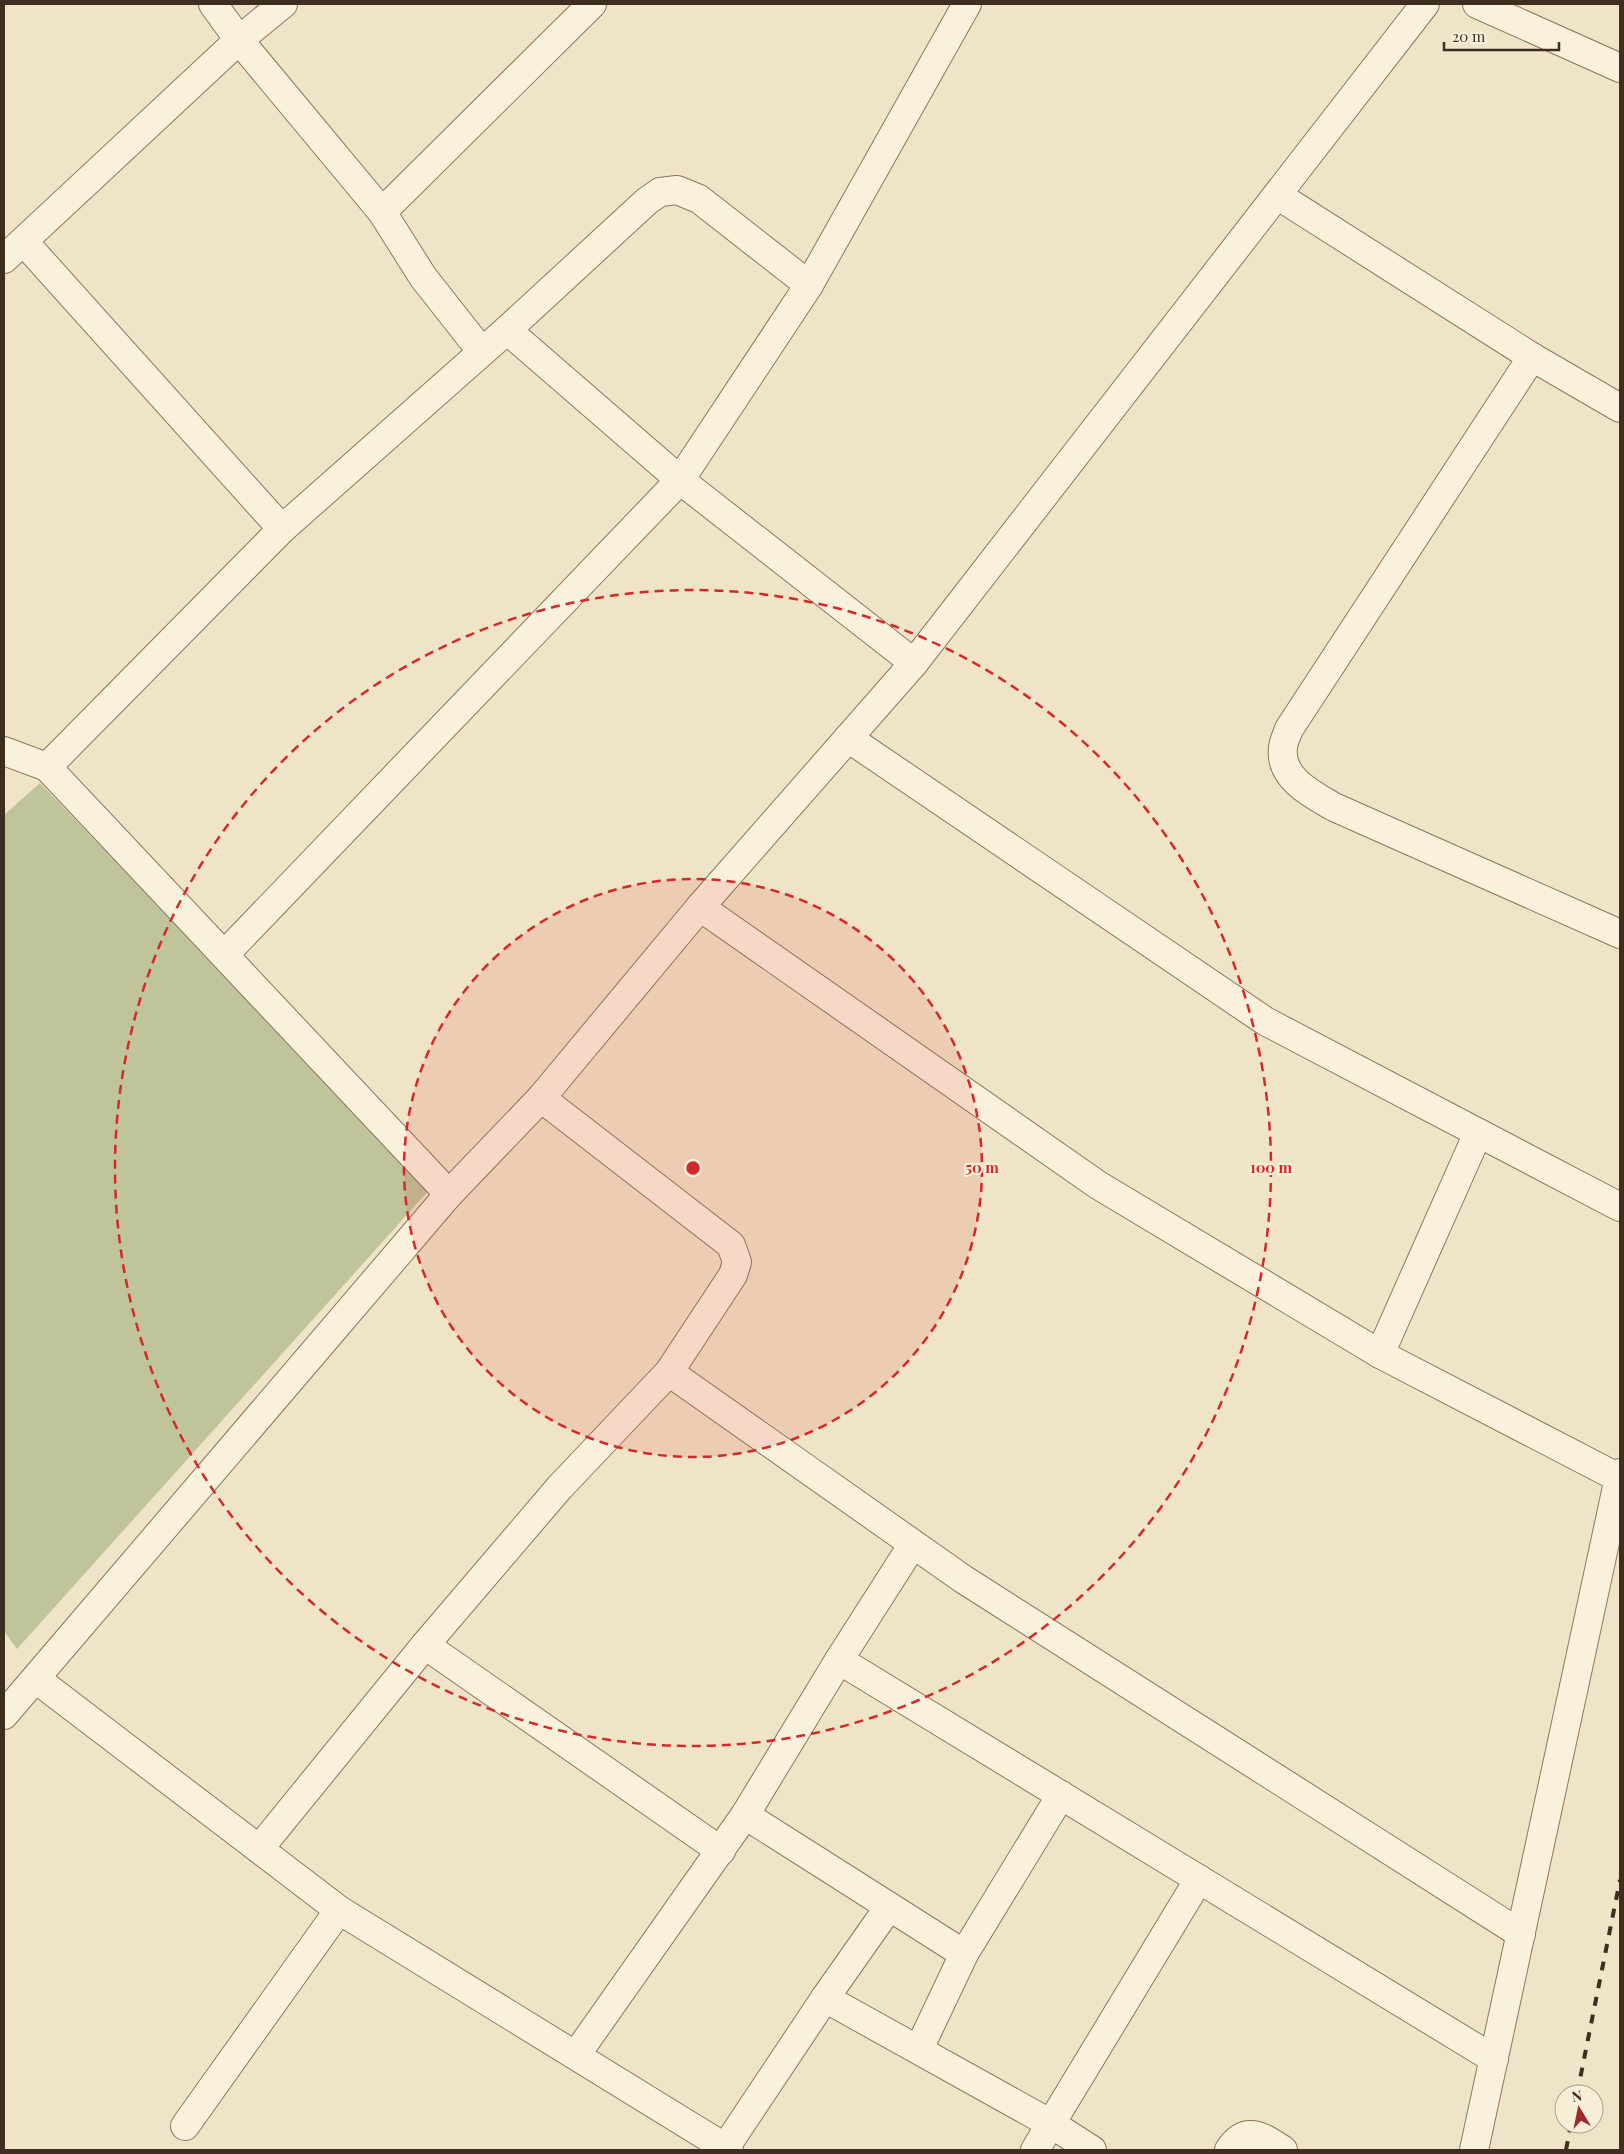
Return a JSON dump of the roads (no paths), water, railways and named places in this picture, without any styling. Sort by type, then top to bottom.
[{"type":"street","points":[[213,4],[239,40],[382,212],[423,277],[482,352]]},
{"type":"street","points":[[282,529],[14,250],[239,40],[283,4]]},
{"type":"street","points":[[382,212],[592,4]]},
{"type":"street","points":[[225,954],[680,480],[809,285],[967,4]]},
{"type":"street","points":[[4,1715],[449,1194],[541,1098],[700,907],[914,663],[1425,4]]},
{"type":"street","points":[[1477,4],[1620,68]]},
{"type":"street","points":[[47,767],[282,529],[507,330],[647,201],[660,192],[677,190],[699,199],[809,285]]},
{"type":"street","points":[[1277,195],[1532,356],[1620,408]]},
{"type":"street","points":[[507,330],[680,480],[914,663]]},
{"type":"street","points":[[1532,356],[1289,729],[1282,748],[1285,765],[1291,775],[1307,792],[1334,807],[1620,934]]},
{"type":"street","points":[[848,738],[1265,1021],[1620,1207]]},
{"type":"street","points":[[4,751],[47,767],[449,1194]]},
{"type":"street","points":[[700,907],[1098,1186],[1380,1354],[1620,1475],[1474,2150]]},
{"type":"street","points":[[259,1849],[425,1645],[559,1488],[669,1372],[733,1274],[737,1262],[731,1245],[541,1098]]},
{"type":"street","points":[[1380,1354],[1478,1133]]},
{"type":"street","points":[[669,1372],[971,1584],[1521,1934]]},
{"type":"street","points":[[576,2055],[746,1815],[839,1660],[913,1544]]},
{"type":"street","points":[[425,1645],[721,1851]]},
{"type":"street","points":[[839,1660],[1494,2059]]},
{"type":"street","points":[[36,1679],[339,1910],[727,2149],[825,1998],[889,1907]]},
{"type":"street","points":[[918,2049],[964,1954],[1061,1795]]},
{"type":"street","points":[[746,1815],[964,1954]]},
{"type":"street","points":[[1036,2150],[1199,1879]]},
{"type":"street","points":[[186,2126],[339,1910]]},
{"type":"street","points":[[825,1998],[1052,2125],[1092,2150]]},
{"type":"street","points":[[1229,2150],[1238,2140],[1251,2134],[1264,2137],[1283,2150]]},
{"type":"railway","points":[[1579,2084],[1620,1880]]},
{"type":"railway","points":[[1566,2150],[1569,2134]]}]
